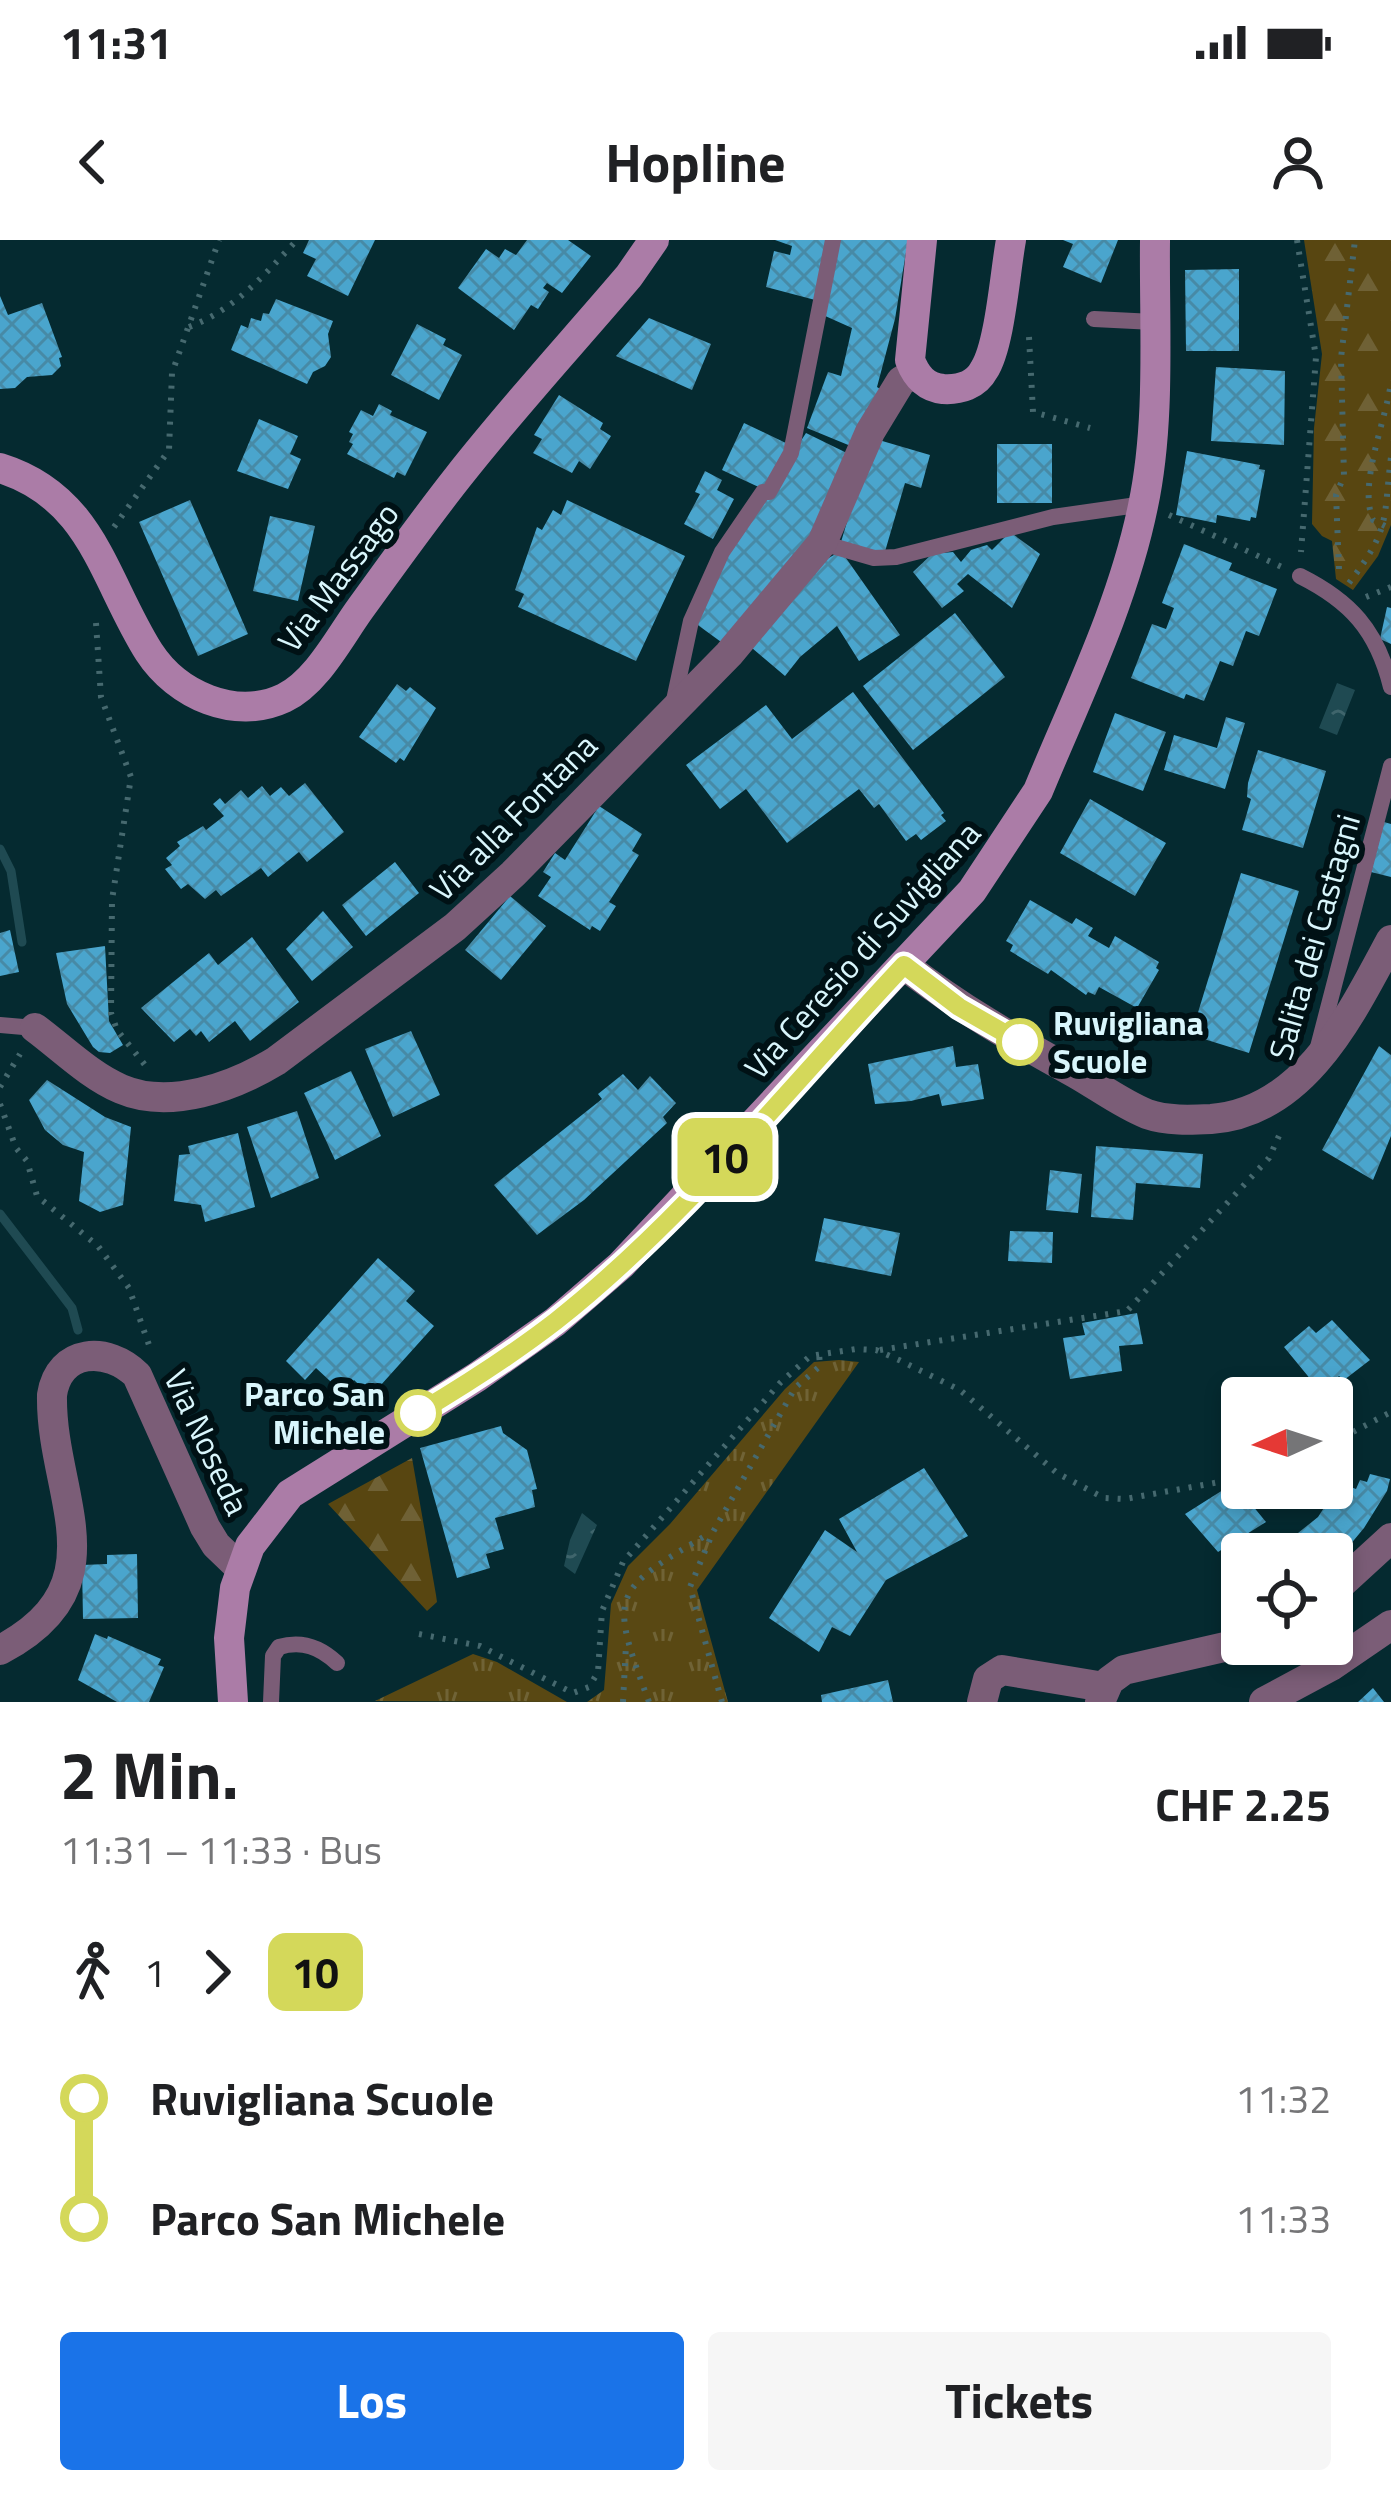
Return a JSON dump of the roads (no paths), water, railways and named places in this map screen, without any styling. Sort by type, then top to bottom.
[{"type":"main road","name":"Via Massago","points":[[0,468],[40,484],[60,499],[98,550],[149,651],[185,689],[223,705],[266,704],[290,695],[329,653],[458,477],[629,276],[654,240]]},
{"type":"main road","points":[[922,240],[910,360],[915,373],[934,387],[952,389],[972,383],[984,371],[1011,240]]},
{"type":"main road","name":"Via Ceresio di Suvigliana","points":[[233,1702],[229,1638],[241,1568],[250,1546],[290,1494],[477,1377],[555,1322],[621,1265],[973,891],[1038,791],[1127,569],[1144,504],[1140,453],[1154,322],[1155,240]]},
{"type":"street","name":"Via alla Fontana","points":[[35,1028],[105,1081],[126,1091],[171,1095],[211,1090],[253,1075],[455,927],[729,654],[822,543],[870,432],[902,381],[915,373]]},
{"type":"street","points":[[904,965],[959,1007],[1146,1113],[1171,1119],[1231,1118],[1273,1100],[1313,1065],[1366,987],[1391,940]]},
{"type":"street","name":"Via Noseda","points":[[0,1650],[39,1623],[59,1597],[71,1564],[73,1526],[52,1408],[58,1374],[83,1356],[125,1363],[161,1404],[205,1527],[216,1545],[241,1568]]},
{"type":"street","points":[[1353,1573],[1391,1538]]},
{"type":"street","points":[[1264,1702],[1346,1658],[1391,1625]]},
{"type":"street","points":[[982,1702],[988,1679],[1002,1670],[1102,1694],[1124,1670],[1221,1647]]},
{"type":"lane","points":[[673,706],[691,621],[722,552],[764,492],[769,492],[791,453],[833,240]]},
{"type":"lane","points":[[1094,319],[1154,322]]},
{"type":"lane","points":[[822,543],[874,558],[896,557],[1053,517],[1144,504]]},
{"type":"lane","points":[[1300,576],[1339,595],[1365,629],[1391,686]]},
{"type":"lane","name":"Salita dei Castagni","points":[[1313,1065],[1391,766]]},
{"type":"lane","points":[[0,1025],[35,1028]]},
{"type":"lane","points":[[271,1702],[272,1665],[279,1647],[294,1643],[315,1647],[337,1663]]},
{"type":"water","points":[[1337,683],[1355,690],[1337,735],[1319,728]]},
{"type":"water","points":[[582,1513],[597,1525],[575,1574],[564,1566]]},
{"type":"waterway","points":[[0,849],[11,871],[22,942]]},
{"type":"waterway","points":[[0,1214],[72,1308],[78,1330]]},
{"type":"place","name":"Ruvigliana Scuole","points":[[1020,1042]]},
{"type":"place","name":"Parco San Michele","points":[[418,1413]]}]
